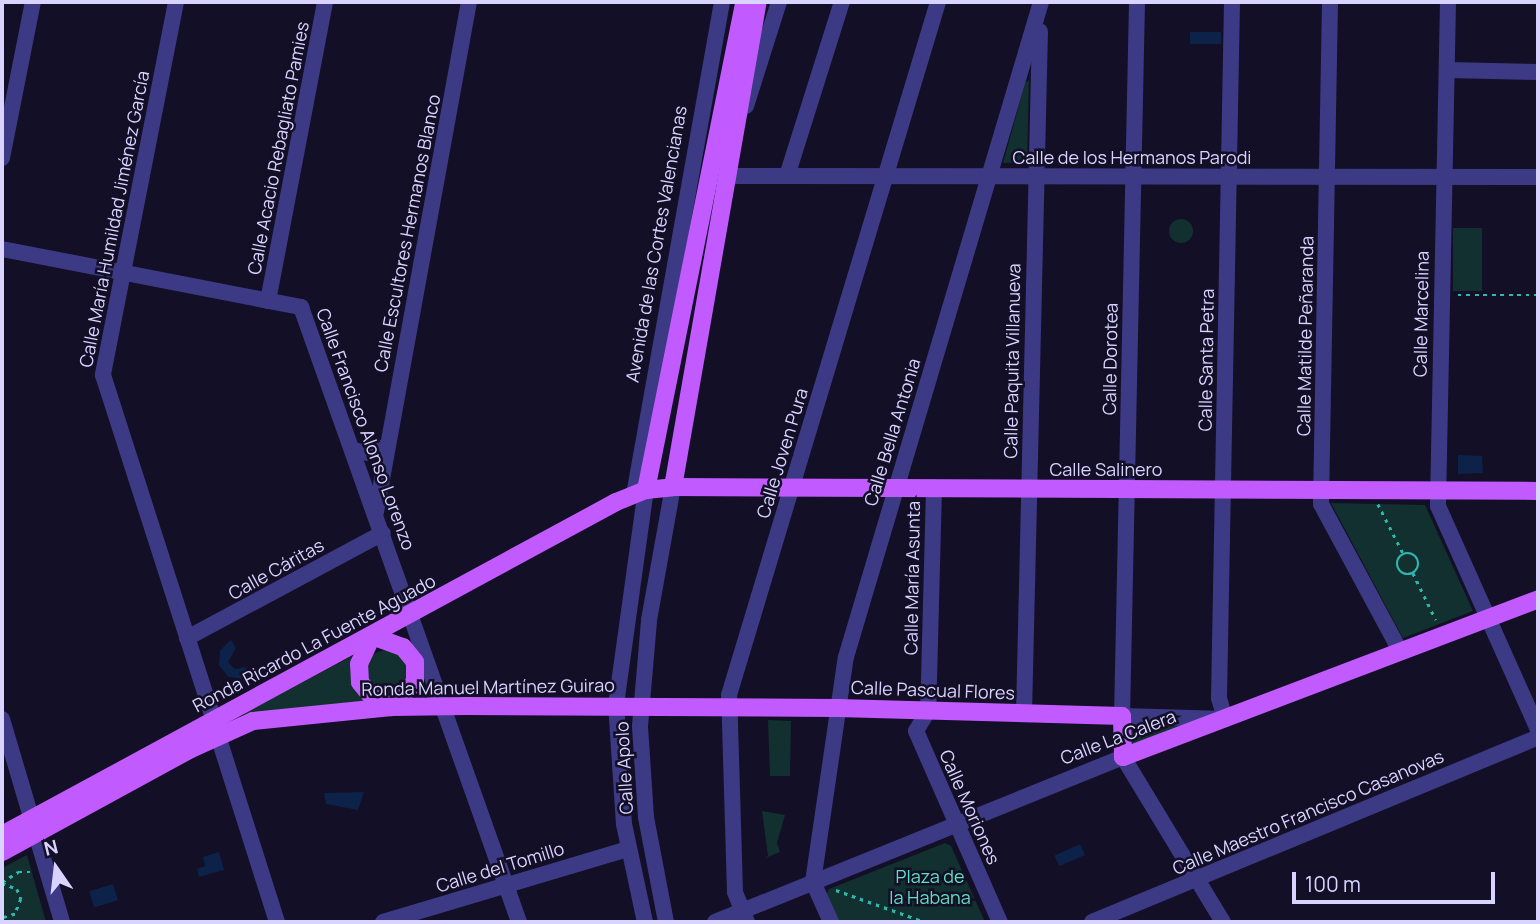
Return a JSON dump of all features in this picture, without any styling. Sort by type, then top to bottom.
[{"type":"main road","name":"Avenida de las Cortes Valencianas","points":[[640,492],[744,2]]},
{"type":"main road","points":[[673,486],[758,2]]},
{"type":"main road","name":"Ronda Ricardo La Fuente Aguado","points":[[2,852],[36,826],[216,728],[412,614],[640,492],[673,486]]},
{"type":"main road","name":"Calle Salinero","points":[[673,486],[1538,491]]},
{"type":"main road","name":"Calle La Calera","points":[[1123,757],[1538,599]]},
{"type":"main road","points":[[372,636],[403,647],[415,662],[415,682],[391,707],[372,697],[360,682],[359,664],[372,636]]},
{"type":"main road","name":"Ronda Manuel Martínez Guirao","points":[[253,721],[391,707],[641,706]]},
{"type":"main road","name":"Calle Pascual Flores","points":[[641,706],[1122,716]]},
{"type":"main road","points":[[1122,716],[1123,757]]},
{"type":"main road","name":"Ronda Ricardo La Fuente Aguado","points":[[216,728],[253,721]]},
{"type":"main road","name":"Ronda Ricardo La Fuente Aguado","points":[[2,835],[36,826]]},
{"type":"street","points":[[2,158],[33,2]]},
{"type":"street","name":"Calle María Humildad Jiménez García","points":[[176,2],[103,378],[277,922]]},
{"type":"street","name":"Calle Acacio Rebagliato Pamies","points":[[268,301],[325,2]]},
{"type":"street","name":"Calle Escultores Hermanos Blanco","points":[[376,513],[469,2]]},
{"type":"street","name":"Avenida de las Cortes Valencianas","points":[[640,492],[722,2]]},
{"type":"street","points":[[730,156],[779,2]]},
{"type":"street","points":[[787,176],[842,2]]},
{"type":"street","name":"Calle Joven Pura","points":[[744,917],[735,892],[729,706],[938,2]]},
{"type":"street","name":"Calle Dorotea","points":[[1122,716],[1137,2]]},
{"type":"street","name":"Calle Santa Petra","points":[[1225,719],[1219,698],[1232,2]]},
{"type":"street","name":"Calle Matilde Peñaranda","points":[[1330,2],[1321,504],[1400,651]]},
{"type":"street","name":"Calle Marcelina","points":[[1448,2],[1440,295],[1438,506],[1538,730]]},
{"type":"street","name":"Calle Bella Antonia","points":[[813,882],[849,646],[1041,5]]},
{"type":"street","name":"Calle Paquita Villanueva","points":[[1024,714],[1041,5]]},
{"type":"street","points":[[1447,70],[1538,72]]},
{"type":"street","name":"Calle de los Hermanos Parodi","points":[[726,176],[1538,177]]},
{"type":"street","name":"Calle Francisco Alonso Lorenzo","points":[[2,249],[301,307],[519,922]]},
{"type":"street","points":[[353,450],[369,453],[387,446]]},
{"type":"street","name":"Calle Apolo","points":[[666,922],[646,817],[641,706],[649,620],[673,486]]},
{"type":"street","name":"Calle María Asunta","points":[[928,711],[934,489]]},
{"type":"street","name":"Calle Apolo","points":[[640,492],[616,705],[628,849],[645,922]]},
{"type":"street","name":"Calle Cáritas","points":[[187,638],[383,533]]},
{"type":"street","name":"Calle Moriones","points":[[928,711],[916,732],[1000,922]]},
{"type":"street","name":"Calle Pascual Flores","points":[[1122,716],[1225,719]]},
{"type":"street","points":[[2,719],[36,826],[62,922]]},
{"type":"street","name":"Calle Maestro Francisco Casanovas","points":[[1092,922],[1538,737]]},
{"type":"street","points":[[1123,757],[1223,922]]},
{"type":"street","name":"Calle La Calera","points":[[715,922],[744,917],[813,882],[1123,757]]},
{"type":"street","name":"Calle del Tomillo","points":[[383,922],[628,849]]},
{"type":"street","points":[[813,882],[831,922]]},
{"type":"path","points":[[1440,295],[1538,295]]},
{"type":"path","points":[[1376,502],[1404,555]]},
{"type":"path","points":[[1413,552],[1420,565],[1413,573],[1404,576],[1396,563],[1404,555],[1413,552]]},
{"type":"path","points":[[1413,573],[1439,626]]},
{"type":"path","points":[[2,882],[18,872],[35,873]]},
{"type":"path","points":[[2,882],[17,889],[21,899],[15,914],[2,918]]},
{"type":"path","points":[[813,882],[925,922]]},
{"type":"path","points":[[911,917],[912,922]]},
{"type":"green space","points":[[1029,80],[1027,162],[1003,163],[1025,83]]},
{"type":"green space","points":[[1181,219],[1192,226],[1193,231],[1186,242],[1181,243],[1170,236],[1169,231],[1176,220]]},
{"type":"green space","points":[[1453,228],[1482,228],[1482,291],[1453,291]]},
{"type":"green space","points":[[1331,503],[1425,505],[1473,611],[1403,638]]},
{"type":"green space","points":[[387,650],[396,651],[403,656],[408,663],[408,681],[403,688],[396,693],[387,694],[378,693],[371,688],[366,681],[365,672],[366,663],[371,656],[378,651]]},
{"type":"green space","points":[[358,653],[371,703],[244,715],[245,713]]},
{"type":"green space","points":[[768,720],[791,721],[790,776],[770,776]]},
{"type":"green space","points":[[1131,723],[1182,724],[1183,726],[1131,746]]},
{"type":"green space","points":[[762,811],[785,815],[777,843],[780,852],[763,859],[768,856]]},
{"type":"green space","name":"Plaza de la Habana","points":[[945,843],[951,846],[985,922],[838,922],[826,895],[829,889]]},
{"type":"green space","points":[[27,855],[46,922],[2,922],[2,868]]},
{"type":"water","points":[[1190,32],[1221,32],[1221,44],[1190,44]]},
{"type":"water","points":[[1458,455],[1482,456],[1483,473],[1458,474]]},
{"type":"water","points":[[231,640],[236,648],[228,662],[235,669],[246,667],[251,676],[244,679],[228,677],[219,665],[220,650]]},
{"type":"water","points":[[364,792],[358,810],[326,804],[324,793]]},
{"type":"water","points":[[1080,844],[1085,855],[1059,866],[1054,855]]},
{"type":"water","points":[[219,852],[224,870],[199,877],[197,869],[205,866],[203,857]]},
{"type":"water","points":[[113,884],[118,900],[94,908],[89,891]]}]
